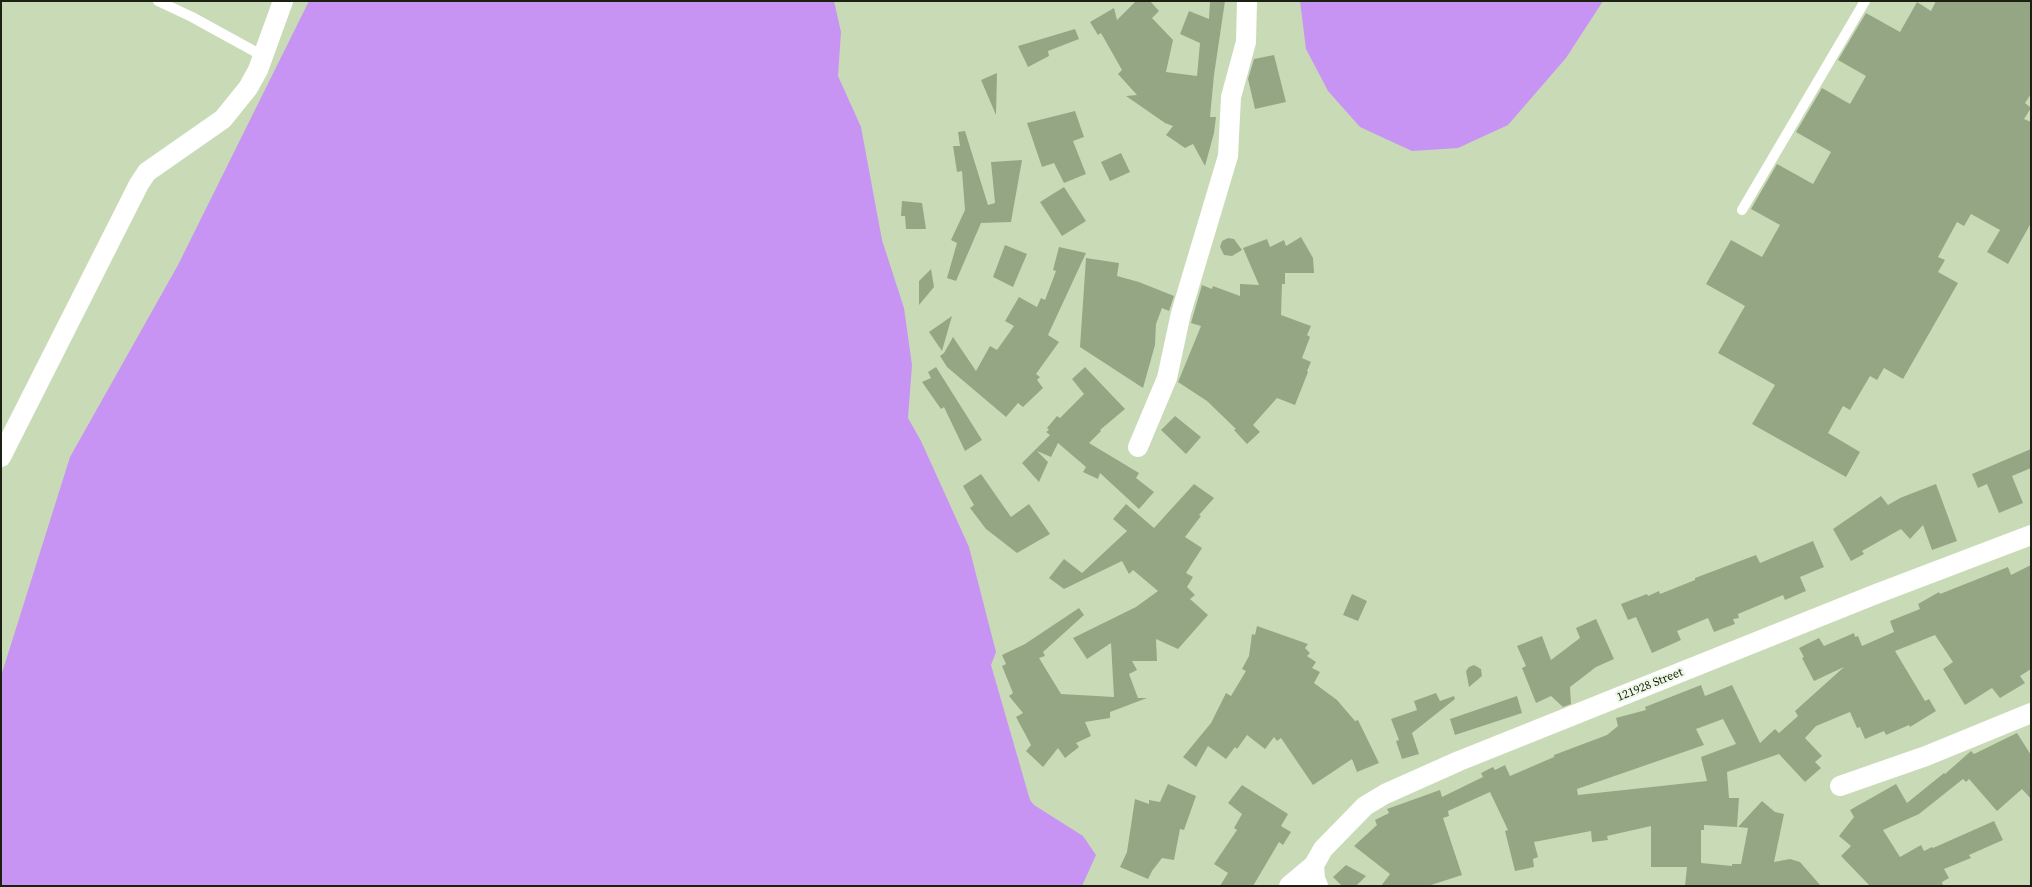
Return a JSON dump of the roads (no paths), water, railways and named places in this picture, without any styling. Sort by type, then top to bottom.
[{"type":"street","points":[[1,457],[139,184],[147,172],[223,120],[248,88],[263,56],[283,1]]},
{"type":"street","points":[[1138,447],[1167,378],[1181,313],[1228,156],[1230,98],[1246,42],[1247,1]]},
{"type":"street","name":"121928 Street","points":[[1288,886],[1314,865],[1323,849],[1365,806],[1386,794],[1459,761],[2031,534]]},
{"type":"street","points":[[1840,786],[1926,756],[2031,713]]},
{"type":"street","points":[[1314,865],[1314,879],[1318,886]]},
{"type":"lane","points":[[158,1],[192,17],[263,56]]},
{"type":"lane","points":[[1742,210],[1865,1]]}]
